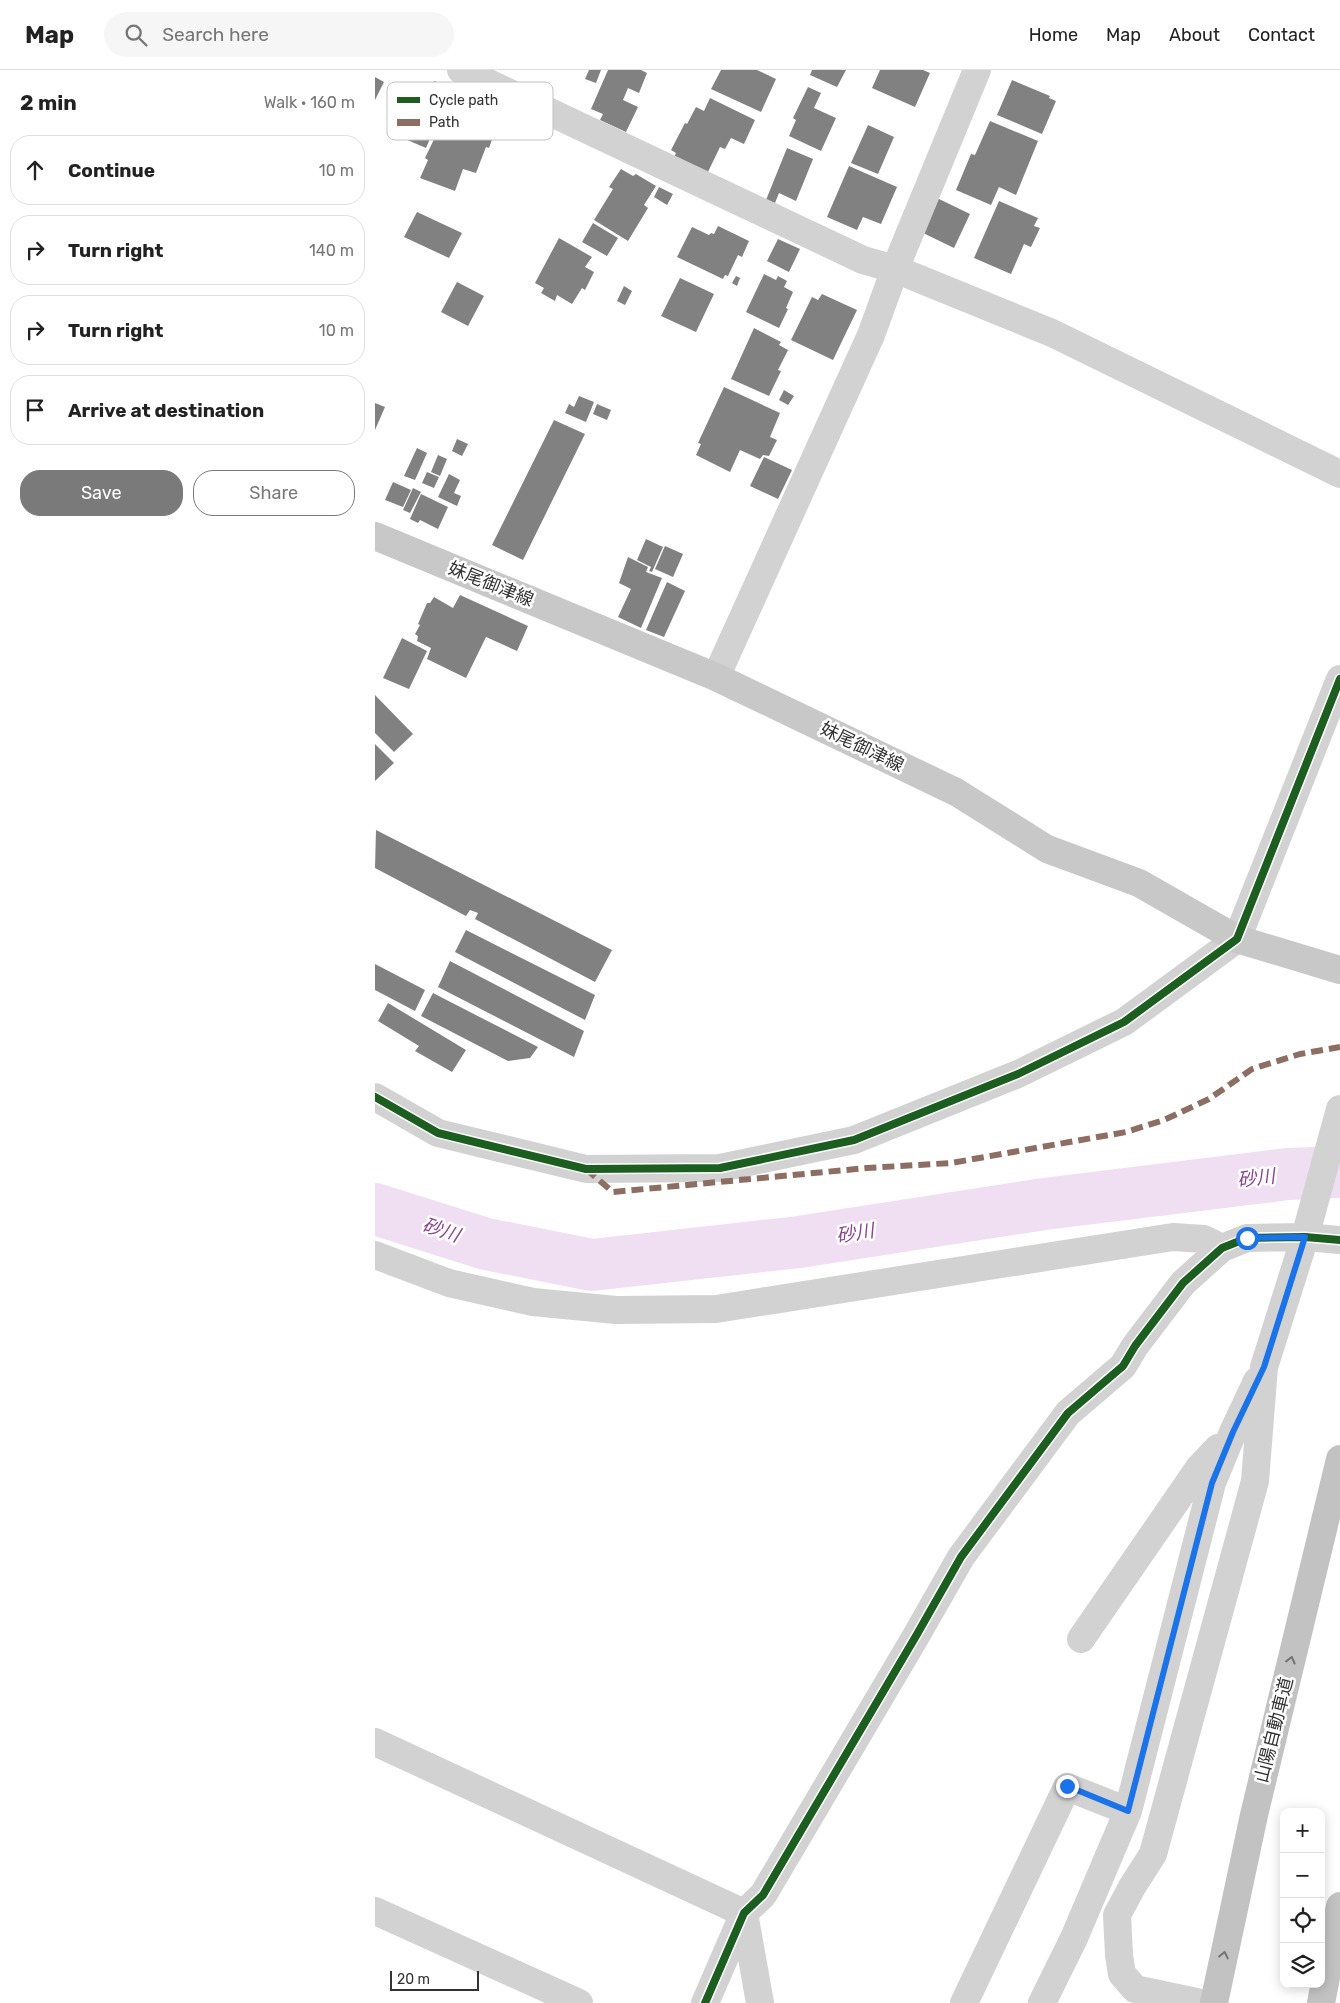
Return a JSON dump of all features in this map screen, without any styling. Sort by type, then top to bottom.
[{"type":"highway","name":"山陽自動車道","points":[[1214,2003],[1253,1815],[1340,1459]]},
{"type":"highway","points":[[1321,2003],[1340,1906]]},
{"type":"main road","name":"妹尾御津線","points":[[375,536],[716,677],[956,792],[1047,849],[1139,884],[1237,939],[1340,970]]},
{"type":"street","points":[[461,70],[486,82]]},
{"type":"street","points":[[716,677],[871,334],[895,268],[977,70]]},
{"type":"street","points":[[553,113],[863,260],[895,268],[1052,333],[1340,474]]},
{"type":"street","points":[[375,1097],[438,1133],[586,1169],[720,1168],[854,1140],[1018,1074],[1124,1022],[1237,939],[1340,679]]},
{"type":"street","points":[[1041,2003],[1074,1938],[1128,1811],[1212,1483],[1233,1432],[1264,1367],[1305,1237],[1339,1114]]},
{"type":"street","points":[[375,1255],[449,1283],[533,1302],[616,1310],[716,1309],[1173,1237],[1204,1239],[1221,1248]]},
{"type":"street","points":[[705,2003],[744,1913],[763,1895],[961,1557],[1068,1413],[1123,1366],[1135,1346],[1183,1283],[1221,1248],[1247,1238],[1305,1237],[1340,1240]]},
{"type":"street","points":[[1201,2003],[1135,1988],[1122,1974],[1117,1916],[1153,1854],[1255,1481],[1264,1367]]},
{"type":"street","points":[[1081,1640],[1199,1468],[1233,1432]]},
{"type":"street","points":[[375,1744],[744,1913]]},
{"type":"street","points":[[964,2003],[1067,1786],[1128,1811]]},
{"type":"street","points":[[375,1911],[579,2003]]},
{"type":"street","points":[[744,1913],[761,2003]]},
{"type":"building","points":[[589,70],[601,70],[596,83],[585,79]]},
{"type":"building","points":[[608,70],[641,70],[647,73],[639,93],[628,88],[623,100],[638,107],[626,132],[600,120],[603,114],[591,109]]},
{"type":"building","points":[[721,70],[757,70],[776,79],[761,112],[711,89]]},
{"type":"building","points":[[812,70],[846,70],[837,87],[810,75]]},
{"type":"building","points":[[880,70],[923,70],[930,73],[915,107],[872,88]]},
{"type":"building","points":[[375,77],[384,82],[375,100]]},
{"type":"building","points":[[1012,80],[1050,96],[1049,98],[1056,101],[1042,134],[997,115]]},
{"type":"building","points":[[808,87],[821,93],[814,108],[836,118],[821,151],[789,136],[796,120],[793,118]]},
{"type":"building","points":[[710,98],[755,120],[744,144],[731,138],[725,149],[720,147],[707,174],[674,157],[676,153],[671,150],[696,107],[704,111]]},
{"type":"building","points":[[990,121],[1038,141],[1016,195],[999,187],[991,205],[956,190],[971,154],[975,155]]},
{"type":"building","points":[[868,125],[894,137],[878,174],[851,163]]},
{"type":"building","points":[[407,140],[429,140],[426,148]]},
{"type":"building","points":[[434,140],[492,140],[489,148],[486,147],[476,173],[463,169],[455,191],[420,178],[428,160],[425,158]]},
{"type":"building","points":[[787,148],[813,159],[796,201],[779,193],[775,203],[766,200]]},
{"type":"building","points":[[849,166],[897,187],[881,224],[863,217],[857,230],[827,217]]},
{"type":"building","points":[[621,169],[633,176],[636,174],[656,186],[644,205],[648,208],[628,241],[594,220],[613,189],[609,187]]},
{"type":"building","points":[[659,187],[673,194],[667,205],[654,197]]},
{"type":"building","points":[[937,198],[970,214],[954,248],[921,232]]},
{"type":"building","points":[[999,201],[1038,218],[1034,226],[1040,228],[1031,247],[1024,244],[1011,274],[974,258]]},
{"type":"building","points":[[417,212],[462,233],[449,258],[404,237]]},
{"type":"building","points":[[593,223],[618,238],[607,256],[582,242]]},
{"type":"building","points":[[718,226],[749,241],[742,257],[738,255],[728,276],[725,275],[723,279],[677,257],[692,227],[709,235],[711,233],[714,234]]},
{"type":"building","points":[[559,238],[592,257],[585,267],[594,272],[585,290],[582,288],[572,304],[557,295],[555,301],[541,293],[544,288],[535,283]]},
{"type":"building","points":[[778,239],[800,249],[789,272],[767,261]]},
{"type":"building","points":[[764,274],[776,280],[778,276],[787,281],[784,287],[793,292],[786,308],[788,309],[779,328],[746,312]]},
{"type":"building","points":[[736,276],[740,278],[737,286],[732,283]]},
{"type":"building","points":[[680,278],[714,294],[696,332],[661,316]]},
{"type":"building","points":[[457,282],[484,296],[468,326],[441,312]]},
{"type":"building","points":[[624,286],[632,291],[625,305],[617,301]]},
{"type":"building","points":[[822,294],[857,310],[833,360],[791,340],[812,297],[818,300]]},
{"type":"building","points":[[754,328],[781,342],[779,345],[788,350],[778,370],[781,371],[769,396],[731,379]]},
{"type":"building","points":[[724,387],[780,413],[770,437],[777,440],[769,456],[763,455],[760,459],[740,450],[730,472],[696,455],[701,444],[698,443]]},
{"type":"building","points":[[784,390],[794,396],[788,405],[779,400]]},
{"type":"building","points":[[579,396],[594,402],[586,422],[565,413],[569,404],[574,407]]},
{"type":"building","points":[[375,403],[385,407],[375,430]]},
{"type":"building","points":[[597,404],[611,410],[607,420],[593,414]]},
{"type":"building","points":[[554,420],[585,434],[523,560],[492,545]]},
{"type":"building","points":[[457,439],[468,444],[462,456],[452,451]]},
{"type":"building","points":[[417,448],[427,453],[415,480],[404,476]]},
{"type":"building","points":[[438,455],[447,459],[440,476],[431,472]]},
{"type":"building","points":[[764,457],[792,470],[778,499],[750,486]]},
{"type":"building","points":[[427,472],[439,477],[434,488],[422,483]]},
{"type":"building","points":[[449,474],[460,480],[454,493],[461,496],[457,506],[438,497]]},
{"type":"building","points":[[393,482],[411,490],[403,507],[385,500]]},
{"type":"building","points":[[413,488],[421,492],[410,513],[403,510]]},
{"type":"building","points":[[421,494],[448,507],[438,529],[420,520],[418,523],[410,519]]},
{"type":"building","points":[[646,539],[663,547],[652,572],[649,571],[651,567],[637,560]]},
{"type":"building","points":[[665,546],[683,554],[673,577],[655,569]]},
{"type":"building","points":[[628,557],[648,567],[646,572],[662,578],[641,628],[618,617],[631,589],[619,583]]},
{"type":"building","points":[[667,582],[685,591],[664,637],[646,630]]},
{"type":"building","points":[[460,595],[528,626],[517,651],[486,637],[466,678],[427,659],[431,648],[417,641],[418,636],[415,634],[427,603],[430,603],[434,597],[453,608]]},
{"type":"building","points":[[402,638],[427,651],[409,689],[383,678]]},
{"type":"building","points":[[375,695],[413,734],[394,752],[375,733]]},
{"type":"building","points":[[375,744],[394,763],[375,781]]},
{"type":"building","points":[[376,830],[612,950],[595,982],[475,919],[478,913],[470,910],[466,916],[375,868]]},
{"type":"building","points":[[466,930],[595,995],[585,1020],[455,952]]},
{"type":"building","points":[[450,961],[584,1031],[574,1057],[438,987]]},
{"type":"building","points":[[375,964],[425,990],[415,1011],[375,990]]},
{"type":"building","points":[[433,993],[538,1047],[530,1058],[508,1061],[421,1016]]},
{"type":"building","points":[[388,1003],[466,1050],[452,1072],[415,1051],[419,1046],[378,1021]]},
{"type":"waterway","name":"砂川","points":[[375,1209],[486,1244],[592,1265],[799,1242],[1044,1204],[1288,1174],[1340,1172]]},
{"type":"marked path","points":[[586,1169],[613,1192],[867,1168],[951,1163],[1126,1132],[1164,1120],[1209,1099],[1252,1069],[1300,1054],[1340,1047]]},
{"type":"cycle path","points":[[375,1097],[438,1133],[586,1169],[720,1168],[854,1140],[1018,1074],[1124,1022],[1237,939],[1340,679]]},
{"type":"cycle path","points":[[705,2003],[744,1913],[763,1895],[961,1557],[1068,1413],[1123,1366],[1135,1346],[1183,1283],[1222,1248],[1247,1238],[1305,1237],[1340,1240]]},
{"type":"route","points":[[1067,1786],[1128,1811],[1212,1483],[1233,1432],[1264,1367],[1305,1237],[1247,1238]]}]
